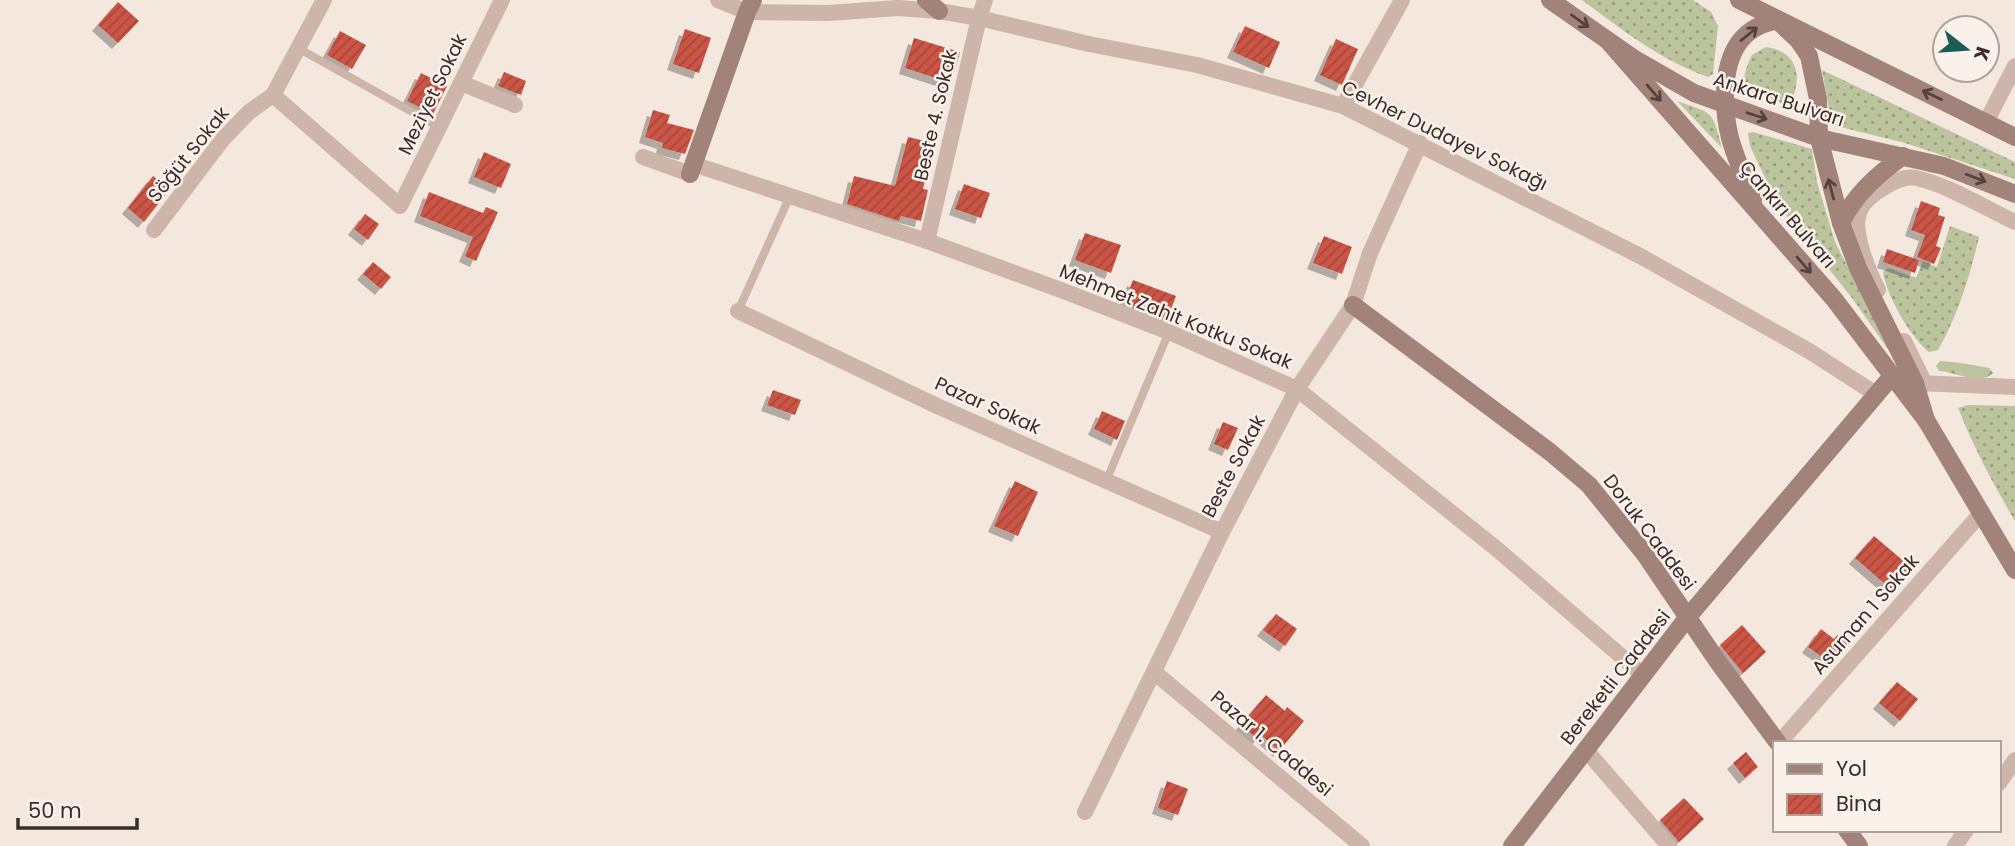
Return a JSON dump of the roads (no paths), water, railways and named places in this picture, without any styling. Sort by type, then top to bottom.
[{"type":"main road","name":"Ankara Bulvarı","points":[[1550,0],[1666,79],[1727,106],[1819,138],[1944,166],[2015,194]]},
{"type":"main road","points":[[1740,0],[2015,137]]},
{"type":"main road","points":[[692,169],[750,6]]},
{"type":"main road","points":[[1758,212],[1730,136],[1728,70],[1737,44],[1753,29],[1777,20]]},
{"type":"main road","name":"Çankırı Bulvarı","points":[[1777,20],[1798,40],[1809,56],[1818,99],[1819,138],[1841,223],[1858,268],[1920,383],[1926,420]]},
{"type":"main road","name":"Çankırı Bulvarı","points":[[1609,42],[1834,299],[1926,420],[2015,570]]},
{"type":"main road","points":[[1841,223],[1865,187],[1903,156]]},
{"type":"main road","name":"Doruk Caddesi","points":[[1353,305],[1550,452],[1589,485],[1644,553],[1777,741]]},
{"type":"main road","name":"Bereketli Caddesi","points":[[1512,846],[1688,618],[1892,376]]},
{"type":"street","name":"Söğüt Sokak","points":[[153,230],[223,139],[248,112],[273,95],[324,0]]},
{"type":"street","name":"Meziyet Sokak","points":[[273,95],[400,206],[502,0]]},
{"type":"street","points":[[718,0],[750,6]]},
{"type":"street","name":"Beste 4. Sokak","points":[[927,241],[985,0]]},
{"type":"street","points":[[1343,106],[1402,0]]},
{"type":"street","name":"Cevher Dudayev Sokağı","points":[[750,6],[828,13],[932,6],[1089,44],[1197,65],[1343,106],[1642,257],[1809,351],[1877,394]]},
{"type":"street","points":[[1986,122],[2015,66]]},
{"type":"street","points":[[461,83],[514,105]]},
{"type":"street","name":"Beste Sokak","points":[[1085,812],[1222,532],[1297,389],[1353,305],[1370,253],[1420,144]]},
{"type":"street","name":"Mehmet Zahit Kotku Sokak","points":[[643,157],[790,196],[927,241],[1169,332],[1297,389],[1498,550],[1643,675]]},
{"type":"street","points":[[2015,222],[1943,188],[1915,178],[1904,178],[1881,188],[1865,202],[1859,212],[1858,234],[1871,278],[1920,383],[2015,386]]},
{"type":"street","name":"Pazar Sokak","points":[[738,311],[937,406],[1222,532]]},
{"type":"street","name":"Asuman 1 Sokak","points":[[1780,741],[1982,512]]},
{"type":"street","name":"Pazar 1. Caddesi","points":[[1154,672],[1362,846]]},
{"type":"street","points":[[1585,749],[1669,846]]},
{"type":"street","points":[[2001,780],[2015,760]]},
{"type":"lane","points":[[298,48],[439,127]]},
{"type":"lane","points":[[738,311],[790,196]]},
{"type":"lane","points":[[1107,479],[1169,332]]}]
